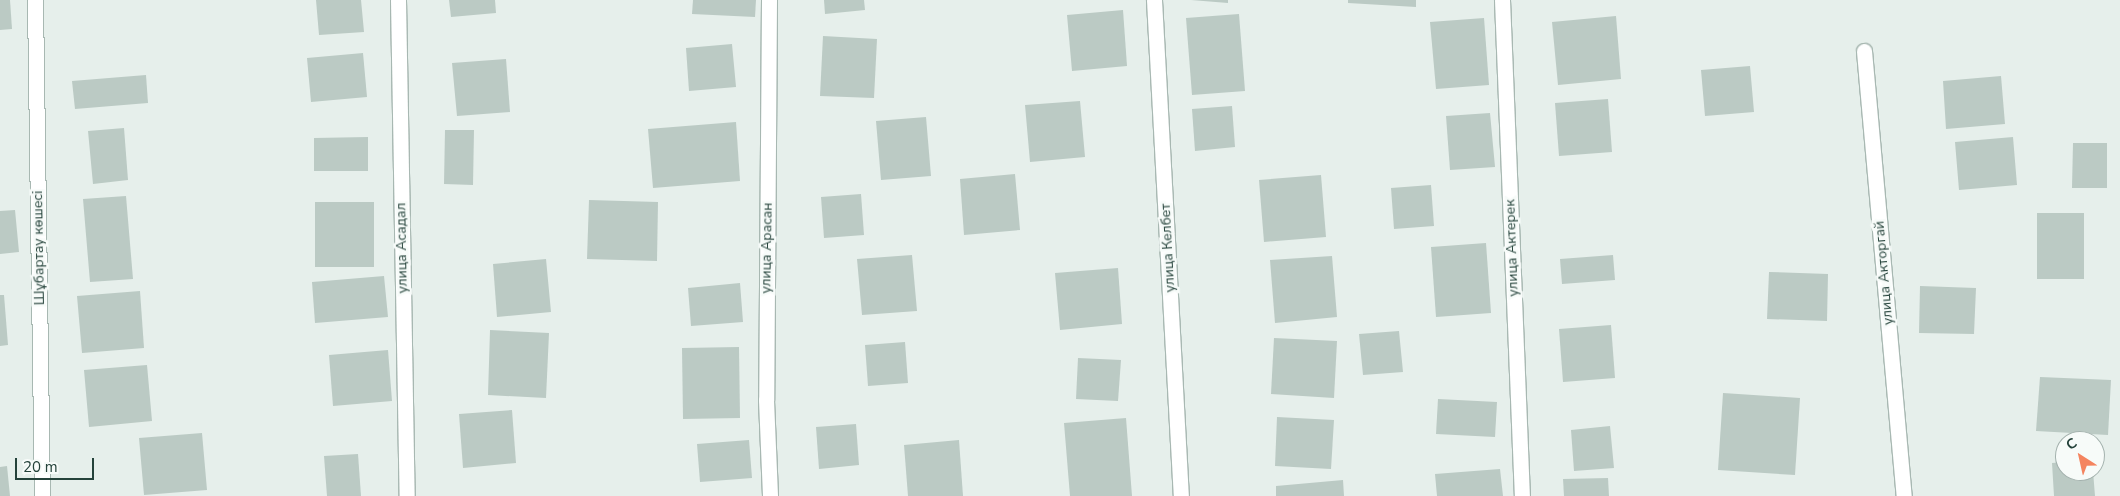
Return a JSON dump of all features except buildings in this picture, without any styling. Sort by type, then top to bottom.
[{"type":"street","name":"Шұбартау көшесі","points":[[35,0],[42,496]]},
{"type":"street","name":"улица Асадал","points":[[398,0],[407,496]]},
{"type":"street","name":"улица Арасан","points":[[769,0],[766,400],[770,496]]},
{"type":"street","name":"улица Келбет","points":[[1154,0],[1181,496]]},
{"type":"street","name":"улица Актерек","points":[[1502,0],[1522,496]]},
{"type":"street","name":"улица Акторгай","points":[[1864,51],[1904,496]]}]
